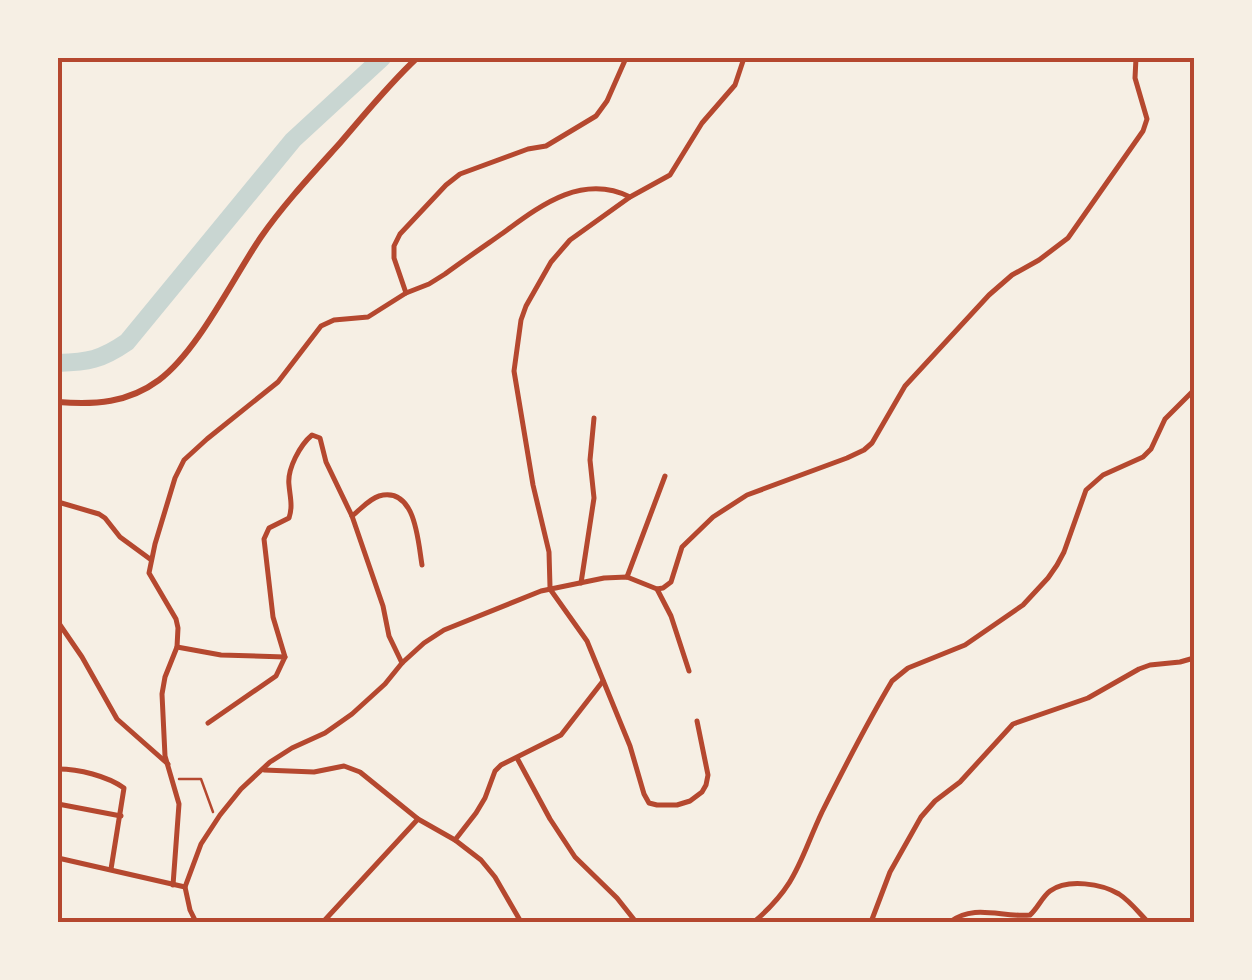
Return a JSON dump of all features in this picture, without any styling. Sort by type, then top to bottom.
[{"type":"main road","points":[[58,402],[120,400],[148,388],[170,371],[264,234],[416,58]]},
{"type":"street","points":[[406,293],[394,246],[434,197],[460,174],[546,146],[596,116],[608,101],[626,58]]},
{"type":"street","points":[[697,722],[708,775],[702,792],[676,805],[649,803],[587,641],[550,589],[549,552],[514,371],[526,306],[564,245],[630,197],[670,175],[702,123],[736,85],[744,58]]},
{"type":"street","points":[[196,922],[185,887],[201,844],[241,789],[280,755],[341,723],[424,643],[444,630],[550,589],[627,578],[663,588],[671,582],[682,547],[714,518],[748,495],[868,447],[906,386],[989,295],[1064,242],[1147,123],[1135,78],[1136,58]]},
{"type":"street","points":[[173,885],[180,809],[164,746],[162,694],[178,636],[176,619],[150,577],[151,559],[184,460],[278,382],[323,324],[368,317],[445,274],[553,198],[603,190],[630,197]]},
{"type":"street","points":[[754,922],[774,905],[794,878],[821,815],[892,681],[908,668],[965,645],[1023,605],[1057,565],[1086,490],[1104,474],[1151,450],[1165,419],[1194,390]]},
{"type":"street","points":[[582,583],[594,498],[590,460],[594,418]]},
{"type":"street","points":[[208,723],[276,676],[286,657],[273,617],[264,539],[269,528],[289,518],[292,512],[288,480],[291,467],[310,436],[320,438],[326,462],[352,516],[384,606],[389,636],[402,663]]},
{"type":"street","points":[[627,578],[665,476]]},
{"type":"street","points":[[352,516],[375,497],[384,495],[405,504],[414,517],[422,565]]},
{"type":"street","points":[[58,502],[99,514],[120,538],[151,559]]},
{"type":"street","points":[[657,589],[671,616],[689,671]]},
{"type":"street","points":[[58,622],[117,719],[168,765]]},
{"type":"street","points":[[176,648],[220,655],[286,657]]},
{"type":"street","points":[[871,922],[890,872],[921,817],[960,782],[1013,724],[1088,698],[1139,668],[1194,658]]},
{"type":"street","points":[[455,840],[486,798],[494,771],[561,735],[603,681]]},
{"type":"street","points":[[517,758],[575,857],[636,922]]},
{"type":"street","points":[[261,770],[314,772],[344,766],[360,772],[418,819],[481,860],[521,922]]},
{"type":"street","points":[[58,769],[120,784],[125,792],[111,869]]},
{"type":"street","points":[[58,804],[121,816]]},
{"type":"street","points":[[322,922],[418,819]]},
{"type":"street","points":[[58,858],[185,887]]},
{"type":"street","points":[[950,922],[974,912],[1024,916],[1035,912],[1048,892],[1078,884],[1100,886],[1120,894],[1148,922]]},
{"type":"path","points":[[172,780],[201,779],[216,821]]},
{"type":"waterway","points":[[58,363],[94,359],[127,342],[293,140],[382,58]]}]
